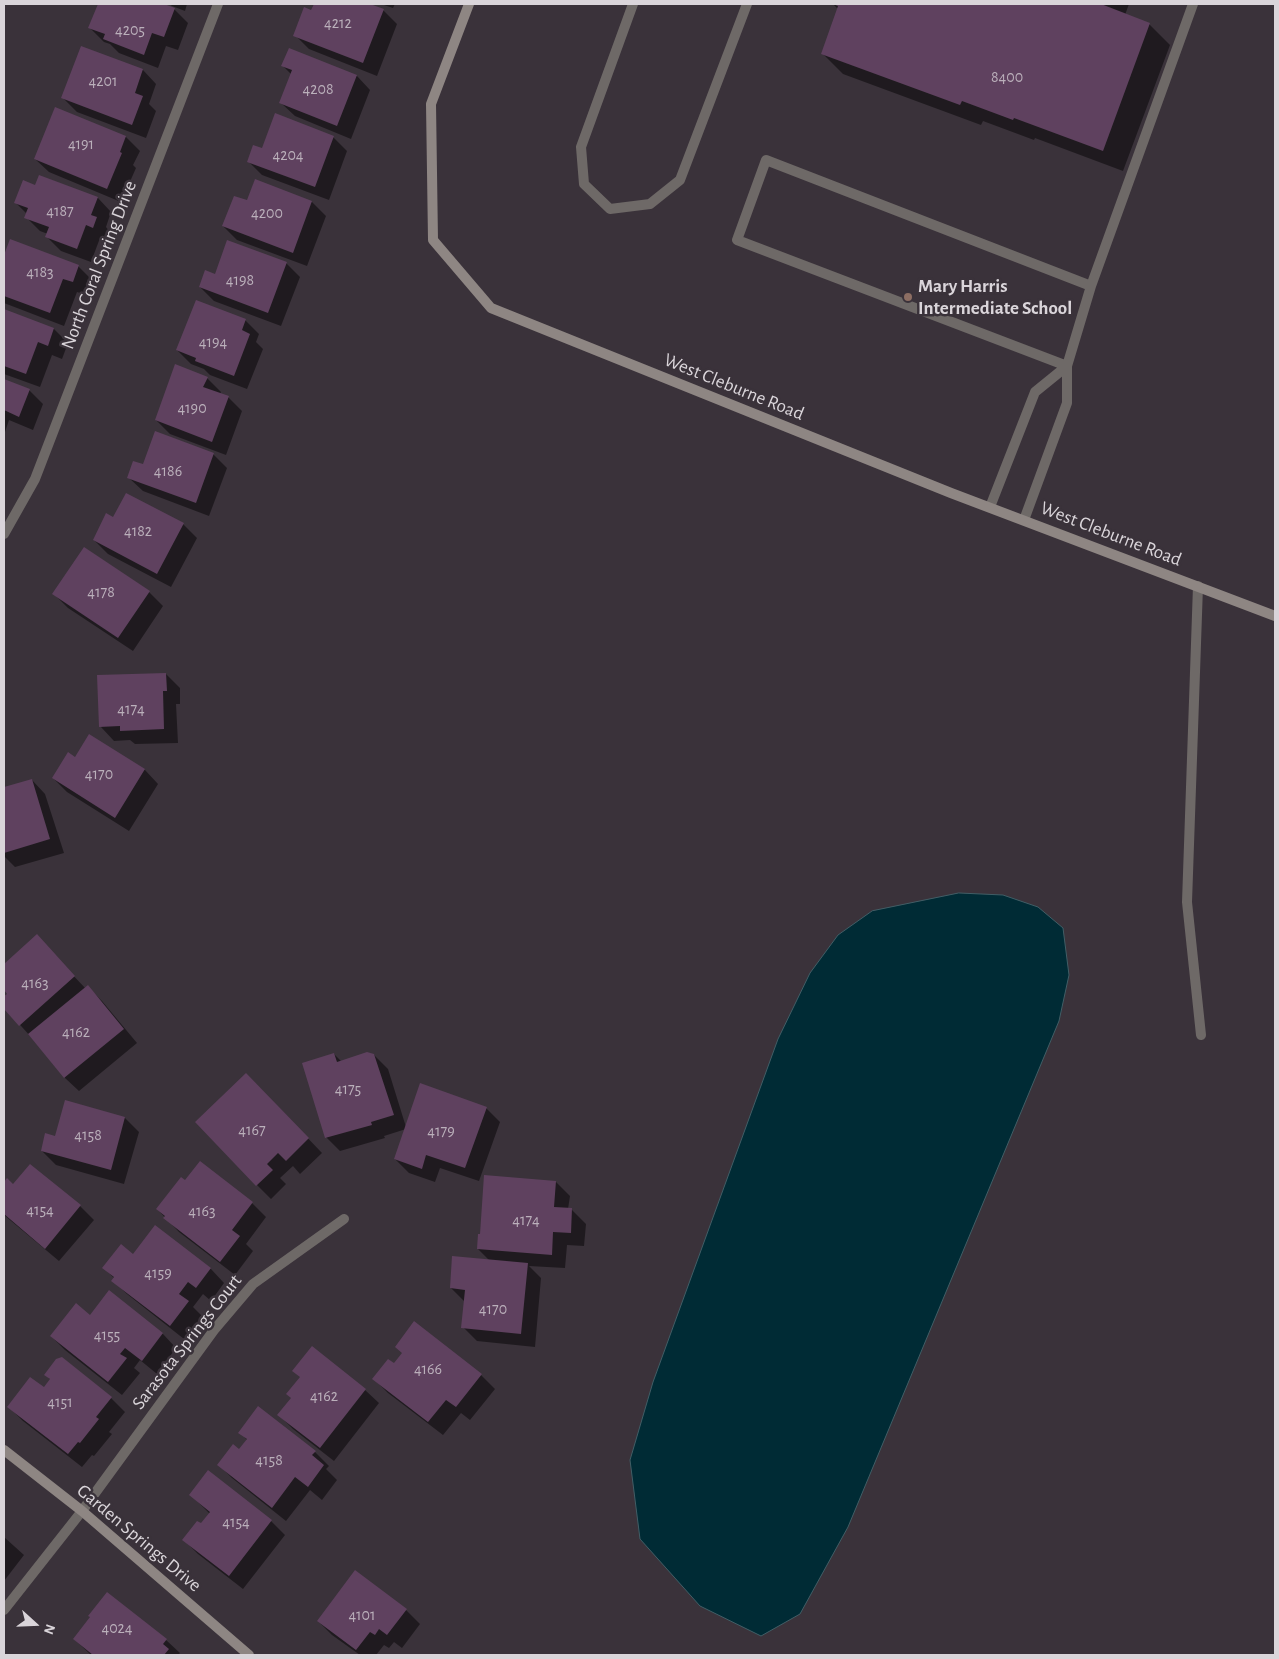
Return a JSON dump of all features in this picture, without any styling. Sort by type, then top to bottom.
[{"type":"street","name":"North Coral Spring Drive","points":[[4,534],[35,479],[218,4]]},
{"type":"street","name":"West Cleburne Road","points":[[469,4],[431,104],[434,240],[491,308],[990,508],[1275,616]]},
{"type":"street","points":[[633,4],[581,147],[584,184],[610,210],[650,204],[680,180],[747,4]]},
{"type":"street","points":[[1024,520],[1066,403],[1067,366],[1091,286],[1193,4]]},
{"type":"street","points":[[1067,366],[737,240],[766,160],[1091,286]]},
{"type":"street","points":[[990,508],[1035,392],[1067,366]]},
{"type":"street","points":[[1198,586],[1187,902],[1201,1035]]},
{"type":"street","name":"Sarasota Springs Court","points":[[4,1610],[82,1512],[214,1330],[253,1284],[344,1219]]},
{"type":"street","name":"Garden Springs Drive","points":[[4,1450],[82,1512],[249,1655]]},
{"type":"water","points":[[959,893],[1003,895],[1038,907],[1063,928],[1069,975],[1059,1021],[848,1527],[800,1614],[761,1636],[700,1606],[640,1539],[630,1460],[653,1382],[778,1039],[810,973],[838,935],[872,911]]},
{"type":"building","points":[[98,4],[164,4],[175,8],[164,37],[152,33],[144,55],[103,39],[105,34],[88,28]]},
{"type":"building","points":[[314,4],[370,4],[384,9],[363,63],[293,36],[304,7],[311,10]]},
{"type":"building","points":[[833,4],[1101,4],[1150,23],[1103,151],[962,101],[960,105],[821,54],[838,6]]},
{"type":"building","points":[[81,46],[143,69],[135,93],[143,96],[132,125],[61,98]]},
{"type":"building","points":[[289,48],[357,75],[337,126],[279,103],[292,70],[281,66]]},
{"type":"building","points":[[55,107],[126,136],[120,152],[122,153],[107,189],[34,159]]},
{"type":"building","points":[[275,113],[334,136],[315,187],[247,162],[253,145],[262,148]]},
{"type":"building","points":[[39,175],[98,197],[91,215],[97,217],[93,228],[86,225],[77,249],[45,237],[49,227],[24,218],[28,208],[14,203],[23,180],[35,185]]},
{"type":"building","points":[[255,179],[312,201],[293,253],[222,226],[234,196],[247,200]]},
{"type":"building","points":[[10,239],[79,265],[73,282],[63,279],[50,313],[4,296],[4,255]]},
{"type":"building","points":[[227,240],[287,262],[268,313],[199,287],[205,270],[215,274]]},
{"type":"building","points":[[196,300],[246,319],[242,330],[250,334],[234,376],[195,361],[196,358],[176,350]]},
{"type":"building","points":[[4,309],[54,328],[48,346],[38,342],[26,374],[4,366]]},
{"type":"building","points":[[175,364],[208,377],[203,387],[229,396],[212,442],[155,420]]},
{"type":"building","points":[[4,379],[30,389],[19,417],[4,410]]},
{"type":"building","points":[[155,431],[214,453],[196,503],[127,478],[133,461],[143,464]]},
{"type":"building","points":[[126,493],[184,523],[157,574],[93,540],[106,513],[113,517]]},
{"type":"building","points":[[84,547],[150,591],[118,638],[52,594]]},
{"type":"building","points":[[166,673],[167,691],[163,691],[164,729],[120,731],[120,726],[99,727],[97,675]]},
{"type":"building","points":[[89,734],[145,769],[115,818],[52,778],[68,752],[75,757]]},
{"type":"building","points":[[32,779],[50,839],[4,853],[4,787]]},
{"type":"building","points":[[37,934],[75,976],[19,1026],[4,1009],[4,996],[7,994],[4,990],[4,964]]},
{"type":"building","points":[[88,985],[124,1029],[64,1078],[28,1034]]},
{"type":"building","points":[[367,1052],[374,1054],[394,1115],[371,1122],[372,1125],[325,1138],[302,1063],[334,1053],[337,1062]]},
{"type":"building","points":[[246,1073],[309,1138],[286,1161],[278,1153],[267,1164],[273,1170],[256,1186],[195,1122]]},
{"type":"building","points":[[420,1083],[487,1107],[465,1168],[426,1155],[422,1169],[394,1159]]},
{"type":"building","points":[[65,1100],[125,1117],[111,1170],[41,1151],[45,1133],[55,1136]]},
{"type":"building","points":[[200,1161],[253,1202],[232,1230],[240,1236],[220,1262],[163,1218],[165,1216],[156,1209],[181,1177],[185,1180]]},
{"type":"building","points":[[30,1164],[81,1205],[45,1249],[4,1214],[4,1182],[7,1178],[13,1184]]},
{"type":"building","points":[[484,1175],[556,1181],[554,1207],[572,1208],[571,1233],[553,1232],[552,1255],[477,1249],[478,1234],[480,1234]]},
{"type":"building","points":[[155,1225],[211,1268],[196,1288],[188,1282],[179,1294],[189,1301],[170,1326],[111,1281],[114,1277],[102,1268],[121,1244],[133,1254]]},
{"type":"building","points":[[452,1256],[528,1263],[521,1334],[461,1328],[465,1290],[450,1288]]},
{"type":"building","points":[[109,1290],[163,1333],[142,1361],[125,1348],[120,1354],[127,1358],[108,1382],[50,1336],[76,1303],[90,1315]]},
{"type":"building","points":[[414,1321],[482,1374],[456,1407],[446,1400],[428,1422],[372,1379],[388,1359],[394,1363],[402,1353],[395,1347]]},
{"type":"building","points":[[312,1346],[366,1389],[320,1448],[277,1415],[291,1398],[286,1394],[300,1377],[292,1371]]},
{"type":"building","points":[[62,1357],[112,1397],[96,1417],[99,1419],[80,1443],[78,1442],[68,1454],[7,1407],[30,1377],[44,1387],[50,1379],[44,1375],[56,1359]]},
{"type":"building","points":[[258,1406],[316,1451],[312,1455],[324,1465],[308,1487],[295,1477],[272,1508],[217,1465],[233,1444],[239,1449],[247,1439],[238,1433]]},
{"type":"building","points":[[208,1470],[272,1520],[229,1576],[182,1540],[197,1521],[201,1523],[210,1512],[189,1495]]},
{"type":"building","points":[[355,1570],[407,1609],[387,1635],[379,1629],[375,1635],[370,1632],[356,1650],[317,1621]]},
{"type":"building","points":[[107,1592],[167,1639],[163,1644],[169,1649],[164,1655],[93,1655],[73,1639]]},
{"type":"place","name":"Mary Harris Intermediate School","points":[[908,297]]}]
